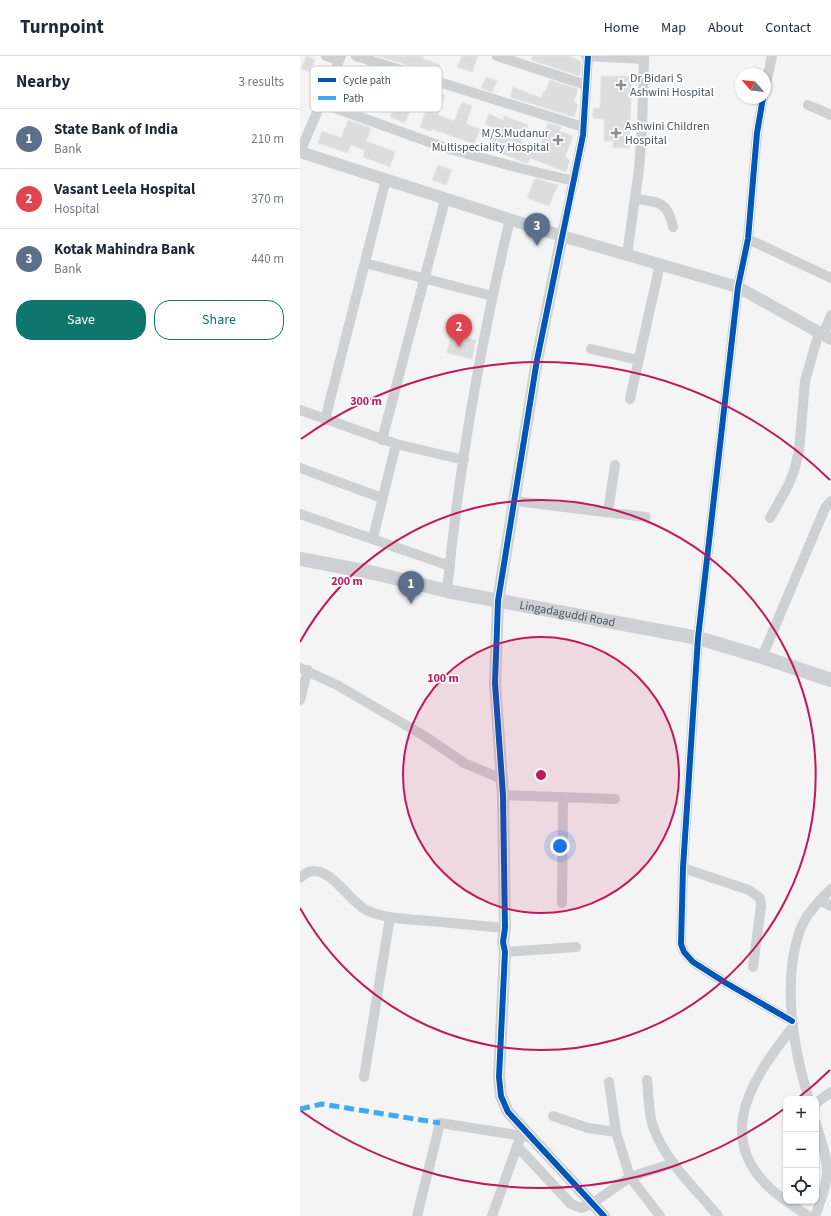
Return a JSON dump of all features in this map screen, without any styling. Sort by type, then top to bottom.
[{"type":"main road","name":"Lingadaguddi Road","points":[[300,559],[374,573],[447,592],[698,638],[831,680]]},
{"type":"street","points":[[326,56],[340,58]]},
{"type":"street","points":[[356,56],[388,66]]},
{"type":"street","points":[[497,56],[586,85]]},
{"type":"street","points":[[604,1216],[593,1203],[525,1136],[508,1112],[501,1096],[500,1077],[505,952],[503,942],[505,928],[503,795],[495,683],[498,601],[537,360],[574,181],[583,127],[587,56],[644,57],[642,129],[636,199],[626,255]]},
{"type":"street","points":[[769,68],[772,56]]},
{"type":"street","points":[[442,83],[583,127]]},
{"type":"street","points":[[762,104],[756,133],[748,239],[738,287],[698,638],[683,868],[681,944],[684,952],[693,962],[793,1024]]},
{"type":"street","points":[[808,105],[831,115]]},
{"type":"street","points":[[317,112],[300,152],[386,179],[445,200],[562,236],[738,287],[824,335]]},
{"type":"street","points":[[346,112],[446,148],[574,181]]},
{"type":"street","points":[[325,420],[386,179]]},
{"type":"street","points":[[636,199],[653,201],[667,208],[673,227]]},
{"type":"street","points":[[382,440],[445,200]]},
{"type":"street","points":[[447,592],[464,460],[492,296],[510,219]]},
{"type":"street","points":[[748,239],[831,278]]},
{"type":"street","points":[[365,262],[492,296]]},
{"type":"street","points":[[630,400],[660,264]]},
{"type":"street","points":[[770,518],[788,486],[794,471],[799,452],[805,381],[831,315]]},
{"type":"street","points":[[591,349],[638,360]]},
{"type":"street","points":[[300,410],[382,440],[464,460]]},
{"type":"street","points":[[373,538],[396,444]]},
{"type":"street","points":[[608,512],[615,465]]},
{"type":"street","points":[[300,468],[382,498]]},
{"type":"street","points":[[515,501],[646,517]]},
{"type":"street","points":[[762,657],[825,508],[831,501]]},
{"type":"street","points":[[300,514],[373,538],[450,566]]},
{"type":"street","points":[[300,700],[304,669],[337,685],[426,737],[464,763],[502,779]]},
{"type":"street","points":[[503,795],[615,799]]},
{"type":"street","points":[[562,904],[563,797]]},
{"type":"street","points":[[683,868],[749,890],[760,898],[761,906],[753,968]]},
{"type":"street","points":[[300,878],[311,871],[326,874],[363,909],[374,914],[390,917],[505,928]]},
{"type":"street","points":[[808,1096],[796,1048],[793,1024],[791,994],[795,952],[800,930],[808,914],[831,889]]},
{"type":"street","points":[[820,900],[831,906]]},
{"type":"street","points":[[364,1077],[390,917]]},
{"type":"street","points":[[505,952],[576,947]]},
{"type":"street","points":[[783,1199],[764,1183],[751,1166],[744,1148],[742,1125],[748,1096],[756,1078],[768,1057],[793,1024]]},
{"type":"street","points":[[647,1080],[653,1128],[659,1142],[674,1163],[718,1216]]},
{"type":"street","points":[[609,1082],[616,1132],[630,1177],[660,1216]]},
{"type":"street","points":[[819,1100],[831,1092]]},
{"type":"street","points":[[553,1116],[588,1128],[616,1132]]},
{"type":"street","points":[[417,1216],[440,1123],[525,1136]]},
{"type":"street","points":[[815,1216],[824,1190],[827,1173],[826,1158],[819,1132]]},
{"type":"street","points":[[492,1216],[517,1146],[525,1136]]},
{"type":"street","points":[[517,1146],[572,1204],[582,1208],[593,1203],[630,1177],[674,1163]]},
{"type":"street","points":[[790,1204],[808,1216]]},
{"type":"building","points":[[307,56],[315,60],[312,66],[310,66],[309,72],[301,68]]},
{"type":"building","points":[[378,56],[423,56],[423,58],[440,65],[411,66]]},
{"type":"building","points":[[462,56],[478,56],[472,72],[457,67]]},
{"type":"building","points":[[533,56],[568,56],[581,61],[581,71],[579,76],[531,60]]},
{"type":"building","points":[[601,76],[632,76],[629,148],[613,148],[613,141],[604,141],[604,119],[593,118],[593,108],[600,108]]},
{"type":"building","points":[[486,77],[497,81],[492,92],[481,88]]},
{"type":"building","points":[[550,80],[578,89],[574,102],[578,105],[574,117],[510,97],[513,87],[541,98]]},
{"type":"building","points":[[442,95],[445,96],[442,104]]},
{"type":"building","points":[[462,102],[472,106],[466,124],[480,129],[474,144],[432,129],[431,132],[420,127],[426,112],[439,112],[438,115],[454,121]]},
{"type":"building","points":[[392,112],[410,112],[405,123],[390,117]]},
{"type":"building","points":[[489,114],[503,120],[504,116],[528,125],[521,142],[539,149],[548,123],[561,127],[559,131],[573,136],[565,157],[570,160],[566,172],[530,158],[528,163],[525,163],[489,148],[496,129],[485,124]]},
{"type":"building","points":[[348,120],[371,128],[366,141],[395,152],[390,167],[363,157],[365,150],[351,145],[348,153],[318,143],[322,131],[341,138]]},
{"type":"building","points":[[438,165],[452,170],[446,185],[432,180]]},
{"type":"building","points":[[535,178],[558,185],[549,206],[527,198]]},
{"type":"building","points":[[451,334],[476,340],[472,359],[447,353]]},
{"type":"marked path","points":[[300,1109],[322,1104],[440,1123]]},
{"type":"cycle path","points":[[588,56],[583,135],[537,360],[498,601],[495,683],[503,795],[505,928],[503,942],[505,952],[499,1077],[501,1096],[508,1112],[604,1216]]},
{"type":"cycle path","points":[[762,104],[757,133],[748,239],[738,287],[698,638],[683,868],[681,944],[684,952],[693,962],[792,1021]]},
{"type":"place","name":"Dr Bidari S Ashwini Hospital","points":[[621,85]]},
{"type":"place","name":"Ashwini Children Hospital","points":[[616,133]]},
{"type":"place","name":"M/S.Mudanur Multispeciality Hospital","points":[[558,140]]},
{"type":"place","name":"Kotak Mahindra Bank","points":[[537,246]]},
{"type":"place","name":"Vasant Leela Hospital","points":[[459,347]]},
{"type":"place","name":"State Bank of India","points":[[411,604]]}]
